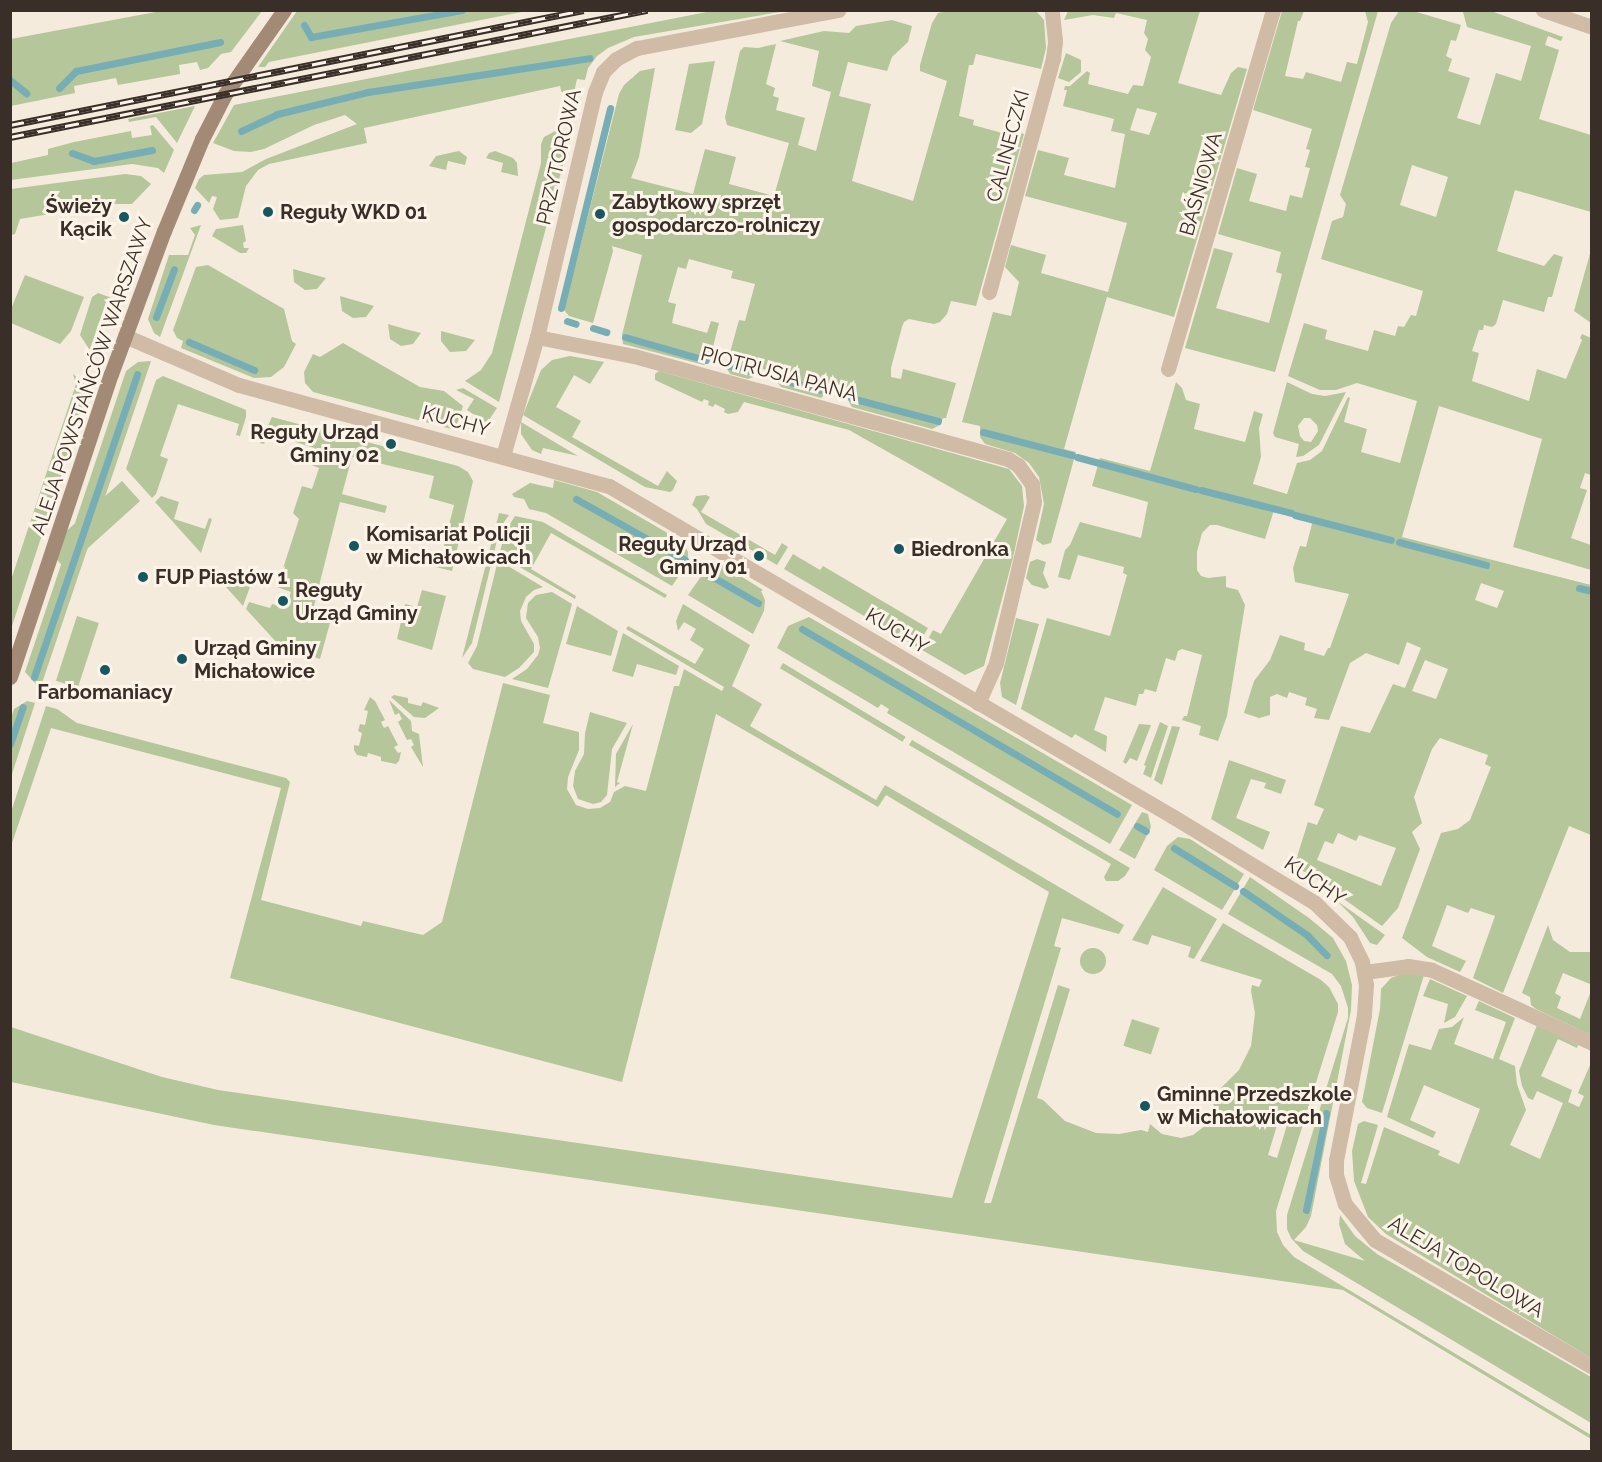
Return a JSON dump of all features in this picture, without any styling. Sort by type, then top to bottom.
[{"type":"street","name":"ALEJA POWSTAŃCÓW WARSZAWY","points":[[10,677],[125,336],[164,231],[202,139],[225,94],[284,10]]},
{"type":"street","name":"PRZYTOROWA","points":[[503,456],[537,337],[595,92],[606,69],[616,59],[638,48],[838,10]]},
{"type":"street","name":"CALINECZKI","points":[[989,292],[1053,58],[1055,36],[1052,10]]},
{"type":"street","name":"BAŚNIOWA","points":[[1168,369],[1273,10]]},
{"type":"street","points":[[1543,10],[1592,27]]},
{"type":"street","name":"KUCHY","points":[[125,336],[239,385],[609,486],[1305,897],[1346,931],[1355,944],[1365,972]]},
{"type":"street","name":"PIOTRUSIA PANA","points":[[537,337],[634,356],[1008,459],[1029,476],[1034,502],[996,663],[978,703]]},
{"type":"street","points":[[1365,972],[1408,966],[1432,970],[1592,1043]]},
{"type":"street","name":"ALEJA TOPOLOWA","points":[[1365,972],[1364,1016],[1336,1160],[1338,1183],[1345,1204],[1375,1240],[1592,1367]]},
{"type":"green space","points":[[717,10],[786,11],[634,37],[608,48],[597,56],[588,68],[585,80],[577,79],[573,97],[564,102],[560,86],[364,128],[367,143],[269,164],[258,170],[246,186],[238,218],[220,220],[213,209],[217,197],[212,196],[209,203],[195,188],[199,179],[204,175],[242,172],[266,159],[357,124],[345,115],[314,125],[264,149],[251,152],[234,151],[213,143],[234,105]]},
{"type":"green space","points":[[161,11],[262,11],[231,52],[221,54],[208,68],[200,70],[197,62],[179,65],[180,74],[118,85],[116,78],[74,86],[75,93],[11,106],[11,39]]},
{"type":"green space","points":[[297,11],[527,11],[269,62],[265,67],[258,67]]},
{"type":"green space","points":[[1036,11],[1044,20],[1046,48],[1041,69],[976,54],[973,65],[969,65],[959,116],[974,120],[973,125],[1006,134],[1008,129],[1024,134],[976,306],[951,301],[947,314],[940,322],[934,324],[909,319],[902,327],[891,368],[891,377],[901,379],[903,369],[956,383],[946,418],[943,418],[940,425],[932,429],[852,407],[849,402],[849,392],[836,388],[832,388],[821,398],[781,387],[775,379],[776,373],[760,368],[756,376],[748,379],[730,374],[726,367],[739,320],[745,321],[755,284],[731,278],[733,271],[689,259],[686,269],[678,267],[668,302],[676,304],[672,323],[707,333],[711,321],[719,323],[710,359],[704,365],[623,344],[622,335],[642,255],[612,246],[613,251],[593,323],[569,316],[564,310],[619,94],[624,85],[640,71],[655,68],[639,157],[631,178],[693,194],[705,149],[736,157],[729,184],[774,196],[789,143],[727,125],[725,117],[740,51],[744,47],[758,48],[776,44],[766,84],[775,88],[773,96],[779,98],[776,110],[805,118],[798,145],[816,151],[831,92],[812,86],[819,51],[780,41],[824,31],[849,33],[856,26],[892,20],[912,26],[908,42],[892,57],[887,71],[848,62],[839,96],[871,104],[852,181],[913,201],[947,81],[920,71],[920,65],[932,23],[938,13]]},
{"type":"green space","points":[[1068,11],[1200,11],[1178,83],[1221,95],[1231,73],[1238,67],[1247,69],[1174,317],[1107,297],[1064,449],[1076,452],[1051,543],[1043,545],[1036,540],[1044,504],[1039,477],[1029,463],[1015,453],[985,444],[980,437],[980,426],[962,422],[993,312],[1011,316],[1019,282],[1005,267],[1011,245],[1046,255],[1041,273],[1108,292],[1127,223],[1025,196],[1038,150],[1069,158],[1064,175],[1115,188],[1125,134],[1111,131],[1114,119],[1063,106],[1067,90],[1064,90],[1065,86],[1070,86],[1087,71],[1090,73],[1088,84],[1128,94],[1133,85],[1143,86],[1151,57],[1145,50],[1148,39],[1144,33],[1147,20],[1116,13],[1114,18],[1093,15],[1064,20]],"holes":[[[1137,108],[1157,113],[1149,135],[1130,130]]]},
{"type":"green space","points":[[1282,11],[1304,11],[1298,21],[1285,76],[1303,79],[1306,72],[1341,82],[1347,62],[1357,64],[1368,22],[1365,11],[1378,11],[1275,372],[1185,348],[1214,248],[1233,253],[1216,308],[1269,323],[1282,274],[1276,272],[1281,252],[1218,234],[1237,168],[1257,174],[1249,201],[1286,211],[1290,195],[1302,198],[1310,168],[1305,167],[1310,150],[1306,149],[1312,129],[1253,110]]},
{"type":"green space","points":[[1399,11],[1413,11],[1461,25],[1456,41],[1451,40],[1446,56],[1452,59],[1448,71],[1470,78],[1457,118],[1480,125],[1496,73],[1521,81],[1531,46],[1467,27],[1463,12],[1458,11],[1491,11],[1563,37],[1561,41],[1548,36],[1545,45],[1559,50],[1539,119],[1591,135],[1591,212],[1515,190],[1497,251],[1544,266],[1554,254],[1563,257],[1552,297],[1548,297],[1544,312],[1503,300],[1496,324],[1492,327],[1484,325],[1483,330],[1479,330],[1472,351],[1479,353],[1472,381],[1529,401],[1537,369],[1566,379],[1582,340],[1580,338],[1582,334],[1591,338],[1591,475],[1585,473],[1580,488],[1587,490],[1571,538],[1591,545],[1591,570],[1513,547],[1542,439],[1439,406],[1402,537],[1591,585],[1591,835],[1569,826],[1503,993],[1473,978],[1495,916],[1471,908],[1468,913],[1447,905],[1432,946],[1466,961],[1460,972],[1427,957],[1402,938],[1441,833],[1458,829],[1470,820],[1491,767],[1485,764],[1488,755],[1440,738],[1432,749],[1414,797],[1422,823],[1412,832],[1420,849],[1398,908],[1382,926],[1341,897],[1342,893],[1294,866],[1308,822],[1317,825],[1324,809],[1314,805],[1341,726],[1370,733],[1393,684],[1405,688],[1421,648],[1407,642],[1399,665],[1366,653],[1350,663],[1329,720],[1314,718],[1317,709],[1305,705],[1307,698],[1289,692],[1287,698],[1277,694],[1270,697],[1270,715],[1259,718],[1244,713],[1254,681],[1270,660],[1280,635],[1305,643],[1304,650],[1324,656],[1330,648],[1349,594],[1295,582],[1293,568],[1300,546],[1306,547],[1313,520],[1274,510],[1265,539],[1217,525],[1210,525],[1202,533],[1197,552],[1197,570],[1201,576],[1208,578],[1226,576],[1226,587],[1238,590],[1245,605],[1227,716],[1218,741],[1199,735],[1201,726],[1182,720],[1184,716],[1187,716],[1202,655],[1182,649],[1178,651],[1175,661],[1166,658],[1156,692],[1145,689],[1143,694],[1139,694],[1136,706],[1105,697],[1094,730],[1107,736],[1106,752],[1075,734],[1072,738],[1021,709],[1047,618],[1110,636],[1127,575],[1123,573],[1124,567],[1078,555],[1070,580],[1058,577],[1065,550],[1070,545],[1080,522],[1141,538],[1148,502],[1092,486],[1100,458],[1150,471],[1176,382],[1182,388],[1186,400],[1200,404],[1194,429],[1245,442],[1254,411],[1263,414],[1259,428],[1261,457],[1253,484],[1287,494],[1297,463],[1310,460],[1322,451],[1348,397],[1350,398],[1344,422],[1367,429],[1361,452],[1400,463],[1417,401],[1357,383],[1336,390],[1320,390],[1288,376],[1304,323],[1327,330],[1325,339],[1368,351],[1374,330],[1395,336],[1398,326],[1404,327],[1411,315],[1416,316],[1423,291],[1321,259],[1332,221],[1343,217],[1346,204],[1340,195],[1391,23]],"holes":[[[1412,165],[1448,177],[1436,217],[1400,205]],[[1481,583],[1504,591],[1497,608],[1475,600]],[[1425,660],[1448,669],[1436,699],[1412,691]],[[1338,833],[1356,841],[1359,835],[1396,848],[1381,886],[1317,860],[1325,841],[1333,844]]]},
{"type":"green space","points":[[1066,53],[1081,60],[1081,72],[1069,82],[1058,78]]},
{"type":"green space","points":[[715,61],[702,124],[691,133],[675,130],[689,64]]},
{"type":"green space","points":[[195,106],[177,143],[156,117],[129,122],[128,119]]},
{"type":"green space","points":[[153,125],[174,150],[164,173],[158,168],[132,164],[11,180],[11,163],[48,155],[48,149],[74,142],[131,131],[132,138],[152,135],[150,126]]},
{"type":"green space","points":[[559,129],[565,131],[562,138],[567,144],[567,150],[499,402],[465,381],[481,370],[492,353],[541,163],[541,144],[544,137]]},
{"type":"green space","points":[[459,151],[467,157],[465,165],[448,161],[446,170],[429,166],[436,156]]},
{"type":"green space","points":[[495,151],[513,158],[517,163],[518,176],[501,172],[503,163],[486,158],[489,153]]},
{"type":"green space","points":[[125,174],[141,176],[151,184],[132,204],[110,204],[20,219],[15,234],[11,235],[11,189]]},
{"type":"green space","points":[[201,225],[160,337],[154,333],[148,319],[169,255],[188,255],[195,235],[190,228]]},
{"type":"green space","points":[[243,225],[246,241],[243,243],[244,248],[249,248],[246,253],[240,253],[212,236],[216,229]]},
{"type":"green space","points":[[1591,250],[1591,323],[1574,311]]},
{"type":"green space","points":[[208,265],[284,309],[292,341],[296,344],[284,367],[271,377],[254,378],[181,348],[183,341],[177,338],[173,330],[196,267]]},
{"type":"green space","points":[[293,269],[326,278],[317,289],[305,290],[294,282]]},
{"type":"green space","points":[[25,275],[84,297],[71,331],[60,344],[11,323],[11,309]]},
{"type":"green space","points":[[98,293],[112,298],[103,329],[105,350],[89,349],[80,335],[92,297]]},
{"type":"green space","points":[[340,296],[374,306],[366,317],[353,318],[342,311]]},
{"type":"green space","points":[[388,324],[421,333],[413,344],[401,346],[390,339]]},
{"type":"green space","points":[[441,331],[475,340],[466,351],[450,352],[441,341]]},
{"type":"green space","points":[[343,343],[420,387],[444,391],[463,406],[455,430],[313,392],[305,383],[304,372],[313,354],[320,357]]},
{"type":"green space","points":[[570,356],[604,362],[590,384],[574,375],[556,407],[581,421],[572,437],[658,486],[667,471],[677,481],[673,490],[670,492],[645,487],[523,415],[541,370],[552,360]]},
{"type":"green space","points":[[151,361],[41,686],[25,672],[126,371],[138,362]]},
{"type":"green space","points":[[659,371],[1009,469],[1022,486],[1024,506],[1013,558],[984,666],[965,675],[922,650],[933,630],[941,634],[1007,519],[849,430],[744,402],[738,412],[728,414],[724,412],[725,409],[715,404],[713,407],[708,405],[709,401],[704,399],[702,402],[655,380],[655,374]]},
{"type":"green space","points":[[73,374],[89,387],[89,392],[11,629],[11,580],[76,384]]},
{"type":"green space","points":[[163,376],[246,410],[246,417],[240,436],[236,435],[239,424],[178,404],[160,456],[168,459],[156,494],[152,498],[126,469],[156,380]]},
{"type":"green space","points":[[1287,382],[1312,394],[1325,396],[1346,392],[1319,445],[1303,456],[1296,457],[1299,444],[1275,437],[1273,433]],"holes":[[[1304,418],[1310,418],[1317,425],[1318,431],[1311,442],[1304,441],[1300,436],[1298,426]]]},
{"type":"green space","points":[[463,388],[497,408],[487,423],[467,410],[474,399],[456,390]]},
{"type":"green space","points":[[272,417],[458,466],[468,472],[473,481],[452,571],[432,566],[426,554],[441,558],[454,505],[429,498],[434,476],[352,457],[342,494],[387,506],[385,513],[340,502],[314,606],[333,612],[320,659],[278,644],[246,609],[249,602],[270,608],[272,604],[286,608],[291,592],[277,587],[299,519],[293,513],[302,486],[312,489],[319,468],[309,464],[314,448],[268,433],[264,444],[260,443]]},
{"type":"green space","points":[[521,422],[578,456],[543,448],[541,454],[532,450],[521,434]]},
{"type":"green space","points":[[554,480],[597,492],[683,542],[688,552],[688,562],[672,586],[546,513],[529,509],[524,499],[514,497],[512,494],[530,483],[553,488]]},
{"type":"green space","points":[[122,481],[140,501],[65,569],[47,549]]},
{"type":"green space","points":[[161,496],[179,502],[174,519],[205,529],[209,518],[212,519],[201,553],[155,502]]},
{"type":"green space","points":[[696,496],[710,497],[701,512],[775,555],[782,543],[788,547],[777,565],[706,524],[692,505]]},
{"type":"green space","points":[[499,513],[509,515],[500,528],[472,643],[462,658]]},
{"type":"green space","points":[[515,516],[543,522],[667,595],[665,598],[551,533],[531,569],[576,596],[575,599],[499,555],[506,530]]},
{"type":"green space","points":[[793,554],[820,570],[823,566],[928,628],[917,647],[784,569]]},
{"type":"green space","points":[[1037,559],[1046,562],[1043,573],[1049,587],[1045,589],[1032,585],[1026,578],[1030,562]]},
{"type":"green space","points":[[498,560],[543,587],[534,590],[526,597],[520,611],[521,621],[534,644],[534,652],[519,668],[505,677],[473,669],[468,663],[477,646]]},
{"type":"green space","points":[[723,565],[763,590],[761,591],[765,600],[764,611],[753,634],[688,595],[707,568]]},
{"type":"green space","points":[[218,573],[251,584],[243,606],[217,577]]},
{"type":"green space","points":[[422,590],[446,596],[432,650],[397,639],[405,604],[417,607]]},
{"type":"green space","points":[[552,592],[572,604],[548,688],[512,679],[527,669],[538,655],[540,648],[538,637],[526,618],[528,603],[536,595]]},
{"type":"green space","points":[[683,604],[750,645],[732,686],[762,704],[750,726],[876,800],[885,785],[1124,925],[1119,934],[1062,918],[1054,946],[1061,948],[984,1203],[991,1203],[1058,985],[1070,989],[1037,1098],[1043,1100],[1065,1121],[1096,1133],[1119,1134],[1141,1130],[1148,1132],[1150,1124],[1162,1134],[1181,1138],[1193,1135],[1206,1125],[1214,1108],[1212,1093],[1219,1094],[1221,1088],[1239,1070],[1251,1046],[1255,1013],[1252,985],[1259,987],[1262,980],[1200,961],[1223,923],[1321,980],[1329,987],[1338,1004],[1338,1012],[1276,1211],[1277,1232],[1283,1245],[1294,1257],[1591,1435],[1591,1439],[1343,1290],[214,1125],[11,1082],[11,1027],[162,1077],[218,1090],[952,1198],[1049,892],[886,795],[878,807],[716,714],[622,1082],[230,978],[281,788],[51,728],[11,846],[11,812],[46,706],[57,709],[77,723],[286,778],[290,782],[261,900],[361,926],[363,921],[423,935],[442,922],[503,683],[550,695],[543,723],[579,732],[579,750],[568,777],[567,789],[576,805],[588,809],[600,808],[610,802],[614,792],[625,786],[646,791],[674,686],[679,686],[684,669],[722,691],[724,687],[626,629],[628,626],[695,664],[704,649],[690,640],[696,629],[684,622],[678,631],[676,621]],"holes":[[[1281,1112],[1290,1115],[1277,1158],[1268,1155]]]},
{"type":"green space","points":[[577,606],[618,631],[611,656],[566,644]]},
{"type":"green space","points":[[77,616],[99,623],[78,688],[56,681]]},
{"type":"green space","points":[[809,617],[1132,805],[1110,844],[887,713],[889,709],[881,704],[878,708],[777,648],[788,626]]},
{"type":"green space","points":[[1016,618],[1039,624],[1016,705],[1002,697],[1000,683]]},
{"type":"green space","points":[[623,633],[679,666],[676,675],[637,664],[633,677],[612,671]]},
{"type":"green space","points":[[783,663],[906,737],[902,742],[780,668]]},
{"type":"green space","points":[[394,695],[408,698],[408,703],[421,706],[423,702],[439,708],[425,718],[414,717],[391,697]]},
{"type":"green space","points":[[370,697],[375,701],[385,720],[381,722],[384,728],[388,726],[398,745],[394,747],[398,753],[401,752],[396,764],[381,761],[381,757],[368,753],[367,757],[357,755],[354,750],[354,745],[359,746],[362,733],[358,731],[360,724],[365,725],[368,711],[364,710]]},
{"type":"green space","points":[[389,700],[411,721],[412,731],[419,734],[423,767],[411,747],[414,745],[411,739],[407,740],[398,722],[402,719],[399,713],[395,715]]},
{"type":"green space","points":[[27,701],[35,703],[11,777],[11,718],[14,709]]},
{"type":"green space","points":[[590,712],[627,723],[612,749],[607,795],[601,802],[593,804],[578,799],[573,786],[575,771],[584,754],[585,733]]},
{"type":"green space","points":[[1160,722],[1168,726],[1151,778],[1143,774],[1146,766],[1144,765]]},
{"type":"green space","points":[[633,724],[617,782],[620,783],[615,787],[616,754]]},
{"type":"green space","points":[[1139,724],[1151,725],[1137,761],[1130,758],[1126,764],[1123,762]]},
{"type":"green space","points":[[1172,726],[1180,727],[1162,785],[1154,780]]},
{"type":"green space","points":[[912,740],[1130,868],[1118,881],[1106,881],[1104,877],[1111,864],[909,745]]},
{"type":"green space","points":[[1229,760],[1286,780],[1281,794],[1264,788],[1266,783],[1251,779],[1236,818],[1270,832],[1263,850],[1211,819]]},
{"type":"green space","points":[[1142,812],[1148,814],[1151,827],[1135,859],[1119,850]]},
{"type":"green space","points":[[1178,837],[1190,839],[1244,874],[1222,910],[1154,870],[1167,846]]},
{"type":"green space","points":[[1250,877],[1309,918],[1333,938],[1346,961],[1352,985],[1351,1010],[1311,1216],[1306,1227],[1294,1240],[1365,1261],[1345,1244],[1339,1224],[1340,1215],[1355,1236],[1377,1254],[1591,1377],[1591,1423],[1303,1251],[1291,1238],[1287,1229],[1287,1215],[1348,1018],[1348,1008],[1341,986],[1332,974],[1228,914]]},
{"type":"green space","points":[[1163,887],[1217,919],[1194,959],[1188,957],[1191,947],[1152,935],[1148,945],[1132,940]]},
{"type":"green space","points":[[1337,901],[1385,935],[1377,945],[1370,943],[1353,917]]},
{"type":"green space","points":[[1548,925],[1553,940],[1570,952],[1591,952],[1590,984],[1563,973],[1555,993],[1561,997],[1557,1008],[1580,1019],[1591,991],[1591,1035],[1536,1009],[1531,1005],[1530,997],[1522,993]]},
{"type":"green space","points":[[1093,948],[1102,952],[1106,961],[1102,970],[1093,974],[1084,970],[1080,961],[1084,952]]},
{"type":"green space","points":[[1404,973],[1424,975],[1382,1113],[1367,1108],[1362,1102],[1380,1009],[1381,989],[1391,978]]},
{"type":"green space","points":[[1430,979],[1467,996],[1455,1017],[1444,1023],[1448,1004],[1423,996]]},
{"type":"green space","points":[[1479,1001],[1515,1018],[1499,1059],[1515,1066],[1517,1084],[1526,1110],[1510,1145],[1540,1159],[1563,1103],[1537,1091],[1533,1100],[1528,1098],[1522,1086],[1519,1071],[1537,1025],[1578,1045],[1577,1048],[1558,1039],[1541,1076],[1572,1090],[1568,1102],[1579,1107],[1584,1096],[1578,1093],[1590,1065],[1591,1068],[1591,1358],[1386,1234],[1368,1217],[1354,1181],[1352,1151],[1358,1124],[1364,1121],[1378,1125],[1361,1183],[1366,1184],[1384,1127],[1440,1151],[1438,1155],[1459,1164],[1480,1109],[1424,1085],[1410,1120],[1436,1132],[1433,1138],[1387,1117],[1409,1044],[1431,1050],[1439,1029],[1452,1027],[1464,1017],[1454,1044],[1493,1059],[1506,1022],[1475,1010]]},
{"type":"green space","points":[[1132,1019],[1160,1028],[1151,1055],[1123,1046]]},
{"type":"waterway","points":[[304,25],[311,37],[462,10]]},
{"type":"waterway","points":[[59,88],[76,71],[220,42]]},
{"type":"waterway","points":[[241,131],[277,114],[368,92],[589,58]]},
{"type":"waterway","points":[[10,80],[26,93]]},
{"type":"waterway","points":[[561,308],[610,108]]},
{"type":"waterway","points":[[72,153],[94,161],[152,150]]},
{"type":"waterway","points":[[194,210],[197,205]]},
{"type":"waterway","points":[[156,317],[174,269]]},
{"type":"waterway","points":[[567,321],[576,324]]},
{"type":"waterway","points":[[593,328],[606,332]]},
{"type":"waterway","points":[[625,337],[706,360]]},
{"type":"waterway","points":[[189,342],[254,370]]},
{"type":"waterway","points":[[730,366],[754,372]]},
{"type":"waterway","points":[[34,677],[137,374]]},
{"type":"waterway","points":[[778,379],[826,391]]},
{"type":"waterway","points":[[851,398],[938,421]]},
{"type":"waterway","points":[[983,432],[1072,455]]},
{"type":"waterway","points":[[1077,457],[1196,489]]},
{"type":"waterway","points":[[1201,490],[1291,513]]},
{"type":"waterway","points":[[576,499],[685,560]]},
{"type":"waterway","points":[[1295,515],[1391,540]]},
{"type":"waterway","points":[[1399,542],[1486,565]]},
{"type":"waterway","points":[[706,573],[758,603]]},
{"type":"waterway","points":[[1579,588],[1592,591]]},
{"type":"waterway","points":[[802,629],[1117,814]]},
{"type":"waterway","points":[[10,744],[23,707]]},
{"type":"waterway","points":[[1137,826],[1146,831]]},
{"type":"waterway","points":[[1174,848],[1235,886]]},
{"type":"waterway","points":[[1243,891],[1307,935],[1326,955]]},
{"type":"waterway","points":[[1306,1210],[1326,1113]]},
{"type":"railway","points":[[10,125],[584,10]]},
{"type":"railway","points":[[10,137],[647,10]]},
{"type":"place","name":"Reguły WKD 01","points":[[268,212]]},
{"type":"place","name":"Zabytkowy sprzęt gospodarczo-rolniczy","points":[[600,214]]},
{"type":"place","name":"Świeży Kącik","points":[[124,217]]},
{"type":"place","name":"Reguły Urząd Gminy 02","points":[[391,444]]},
{"type":"place","name":"Komisariat Policji w Michałowicach","points":[[354,546]]},
{"type":"place","name":"Biedronka","points":[[899,549]]},
{"type":"place","name":"Reguły Urząd Gminy 01","points":[[759,556]]},
{"type":"place","name":"FUP Piastów 1","points":[[143,577]]},
{"type":"place","name":"Reguły Urząd Gminy","points":[[283,601]]},
{"type":"place","name":"Urząd Gminy Michałowice","points":[[182,659]]},
{"type":"place","name":"Farbomaniacy","points":[[105,670]]},
{"type":"place","name":"Gminne Przedszkole w Michałowicach","points":[[1145,1106]]}]
